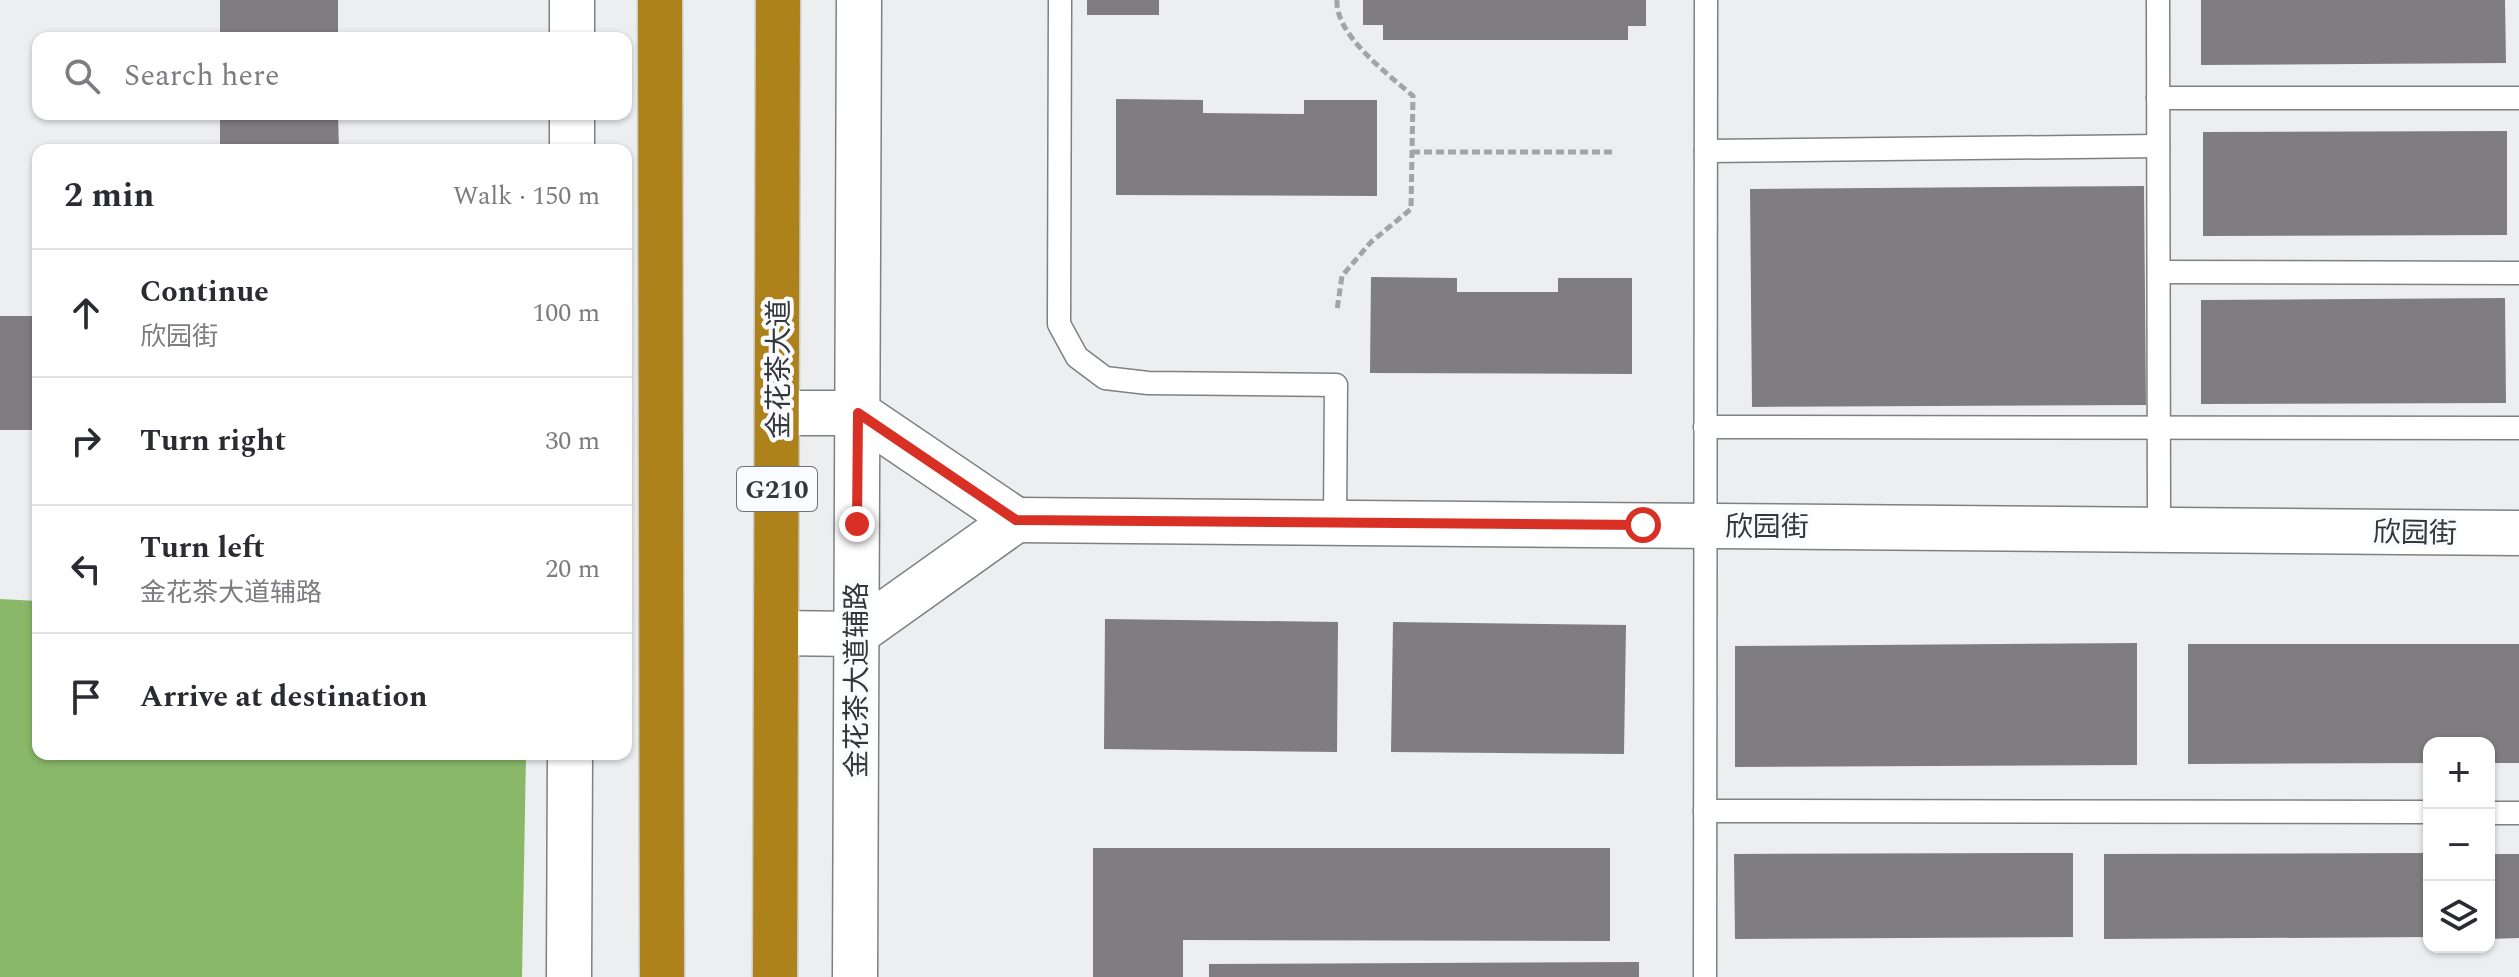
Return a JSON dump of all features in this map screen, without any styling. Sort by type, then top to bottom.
[{"type":"highway","points":[[660,0],[644,632],[662,977]]},
{"type":"highway","name":"金花茶大道","points":[[775,977],[778,0]]},
{"type":"street","points":[[572,0],[572,32]]},
{"type":"street","name":"金花茶大道辅路","points":[[855,977],[859,0]]},
{"type":"street","points":[[572,120],[572,144]]},
{"type":"street","points":[[777,413],[858,413],[1016,520],[856,634],[777,633]]},
{"type":"street","name":"欣园街","points":[[1016,520],[2519,533]]},
{"type":"street","points":[[569,977],[570,760]]},
{"type":"lane","points":[[1060,0],[1059,324],[1077,357],[1105,378],[1148,383],[1336,385],[1335,522]]},
{"type":"lane","points":[[1705,977],[1706,0]]},
{"type":"lane","points":[[2158,0],[2159,530]]},
{"type":"lane","points":[[2158,98],[2519,98]]},
{"type":"lane","points":[[1706,151],[2158,146]]},
{"type":"lane","points":[[2159,272],[2519,273]]},
{"type":"lane","points":[[1705,427],[2519,428]]},
{"type":"lane","points":[[1705,811],[2423,812]]},
{"type":"lane","points":[[2495,813],[2519,813]]},
{"type":"path","points":[[1337,0],[1336,12],[1364,53],[1413,96],[1411,209],[1371,242],[1342,276],[1337,310]]},
{"type":"path","points":[[1412,152],[1613,152]]},
{"type":"green space","points":[[0,599],[32,601],[32,760],[526,760],[522,977],[0,977]]},
{"type":"building","points":[[220,0],[338,0],[338,32],[220,32]]},
{"type":"building","points":[[1087,0],[1159,0],[1159,15],[1087,15]]},
{"type":"building","points":[[1363,0],[1646,0],[1646,26],[1628,26],[1628,40],[1383,40],[1383,25],[1363,25]]},
{"type":"building","points":[[2201,0],[2505,0],[2506,63],[2201,65]]},
{"type":"building","points":[[1116,99],[1203,100],[1203,113],[1304,114],[1304,100],[1377,100],[1377,196],[1116,195]]},
{"type":"building","points":[[220,120],[338,120],[339,144],[220,144]]},
{"type":"building","points":[[2507,131],[2507,235],[2203,236],[2203,132]]},
{"type":"building","points":[[2144,186],[2146,405],[1752,407],[1750,189]]},
{"type":"building","points":[[1371,277],[1457,278],[1457,292],[1558,292],[1558,278],[1632,278],[1632,374],[1370,373]]},
{"type":"building","points":[[2505,298],[2506,403],[2201,404],[2201,300]]},
{"type":"building","points":[[0,316],[32,316],[32,430],[0,430]]},
{"type":"building","points":[[1105,619],[1338,622],[1337,752],[1104,749]]},
{"type":"building","points":[[1393,622],[1626,625],[1624,754],[1391,752]]},
{"type":"building","points":[[2137,643],[2137,765],[1735,767],[1735,646]]},
{"type":"building","points":[[2188,644],[2519,644],[2519,763],[2495,763],[2495,737],[2423,737],[2423,763],[2188,764]]},
{"type":"building","points":[[1093,848],[1610,848],[1610,941],[1183,940],[1183,977],[1093,977]]},
{"type":"building","points":[[2073,853],[2073,937],[1735,939],[1734,854]]},
{"type":"building","points":[[2423,853],[2423,937],[2104,939],[2104,854]]},
{"type":"building","points":[[2495,854],[2519,854],[2519,938],[2495,939]]},
{"type":"building","points":[[1639,962],[1639,977],[1209,977],[1209,964]]},
{"type":"route","points":[[857,524],[858,413],[1016,520],[1643,525]]}]
